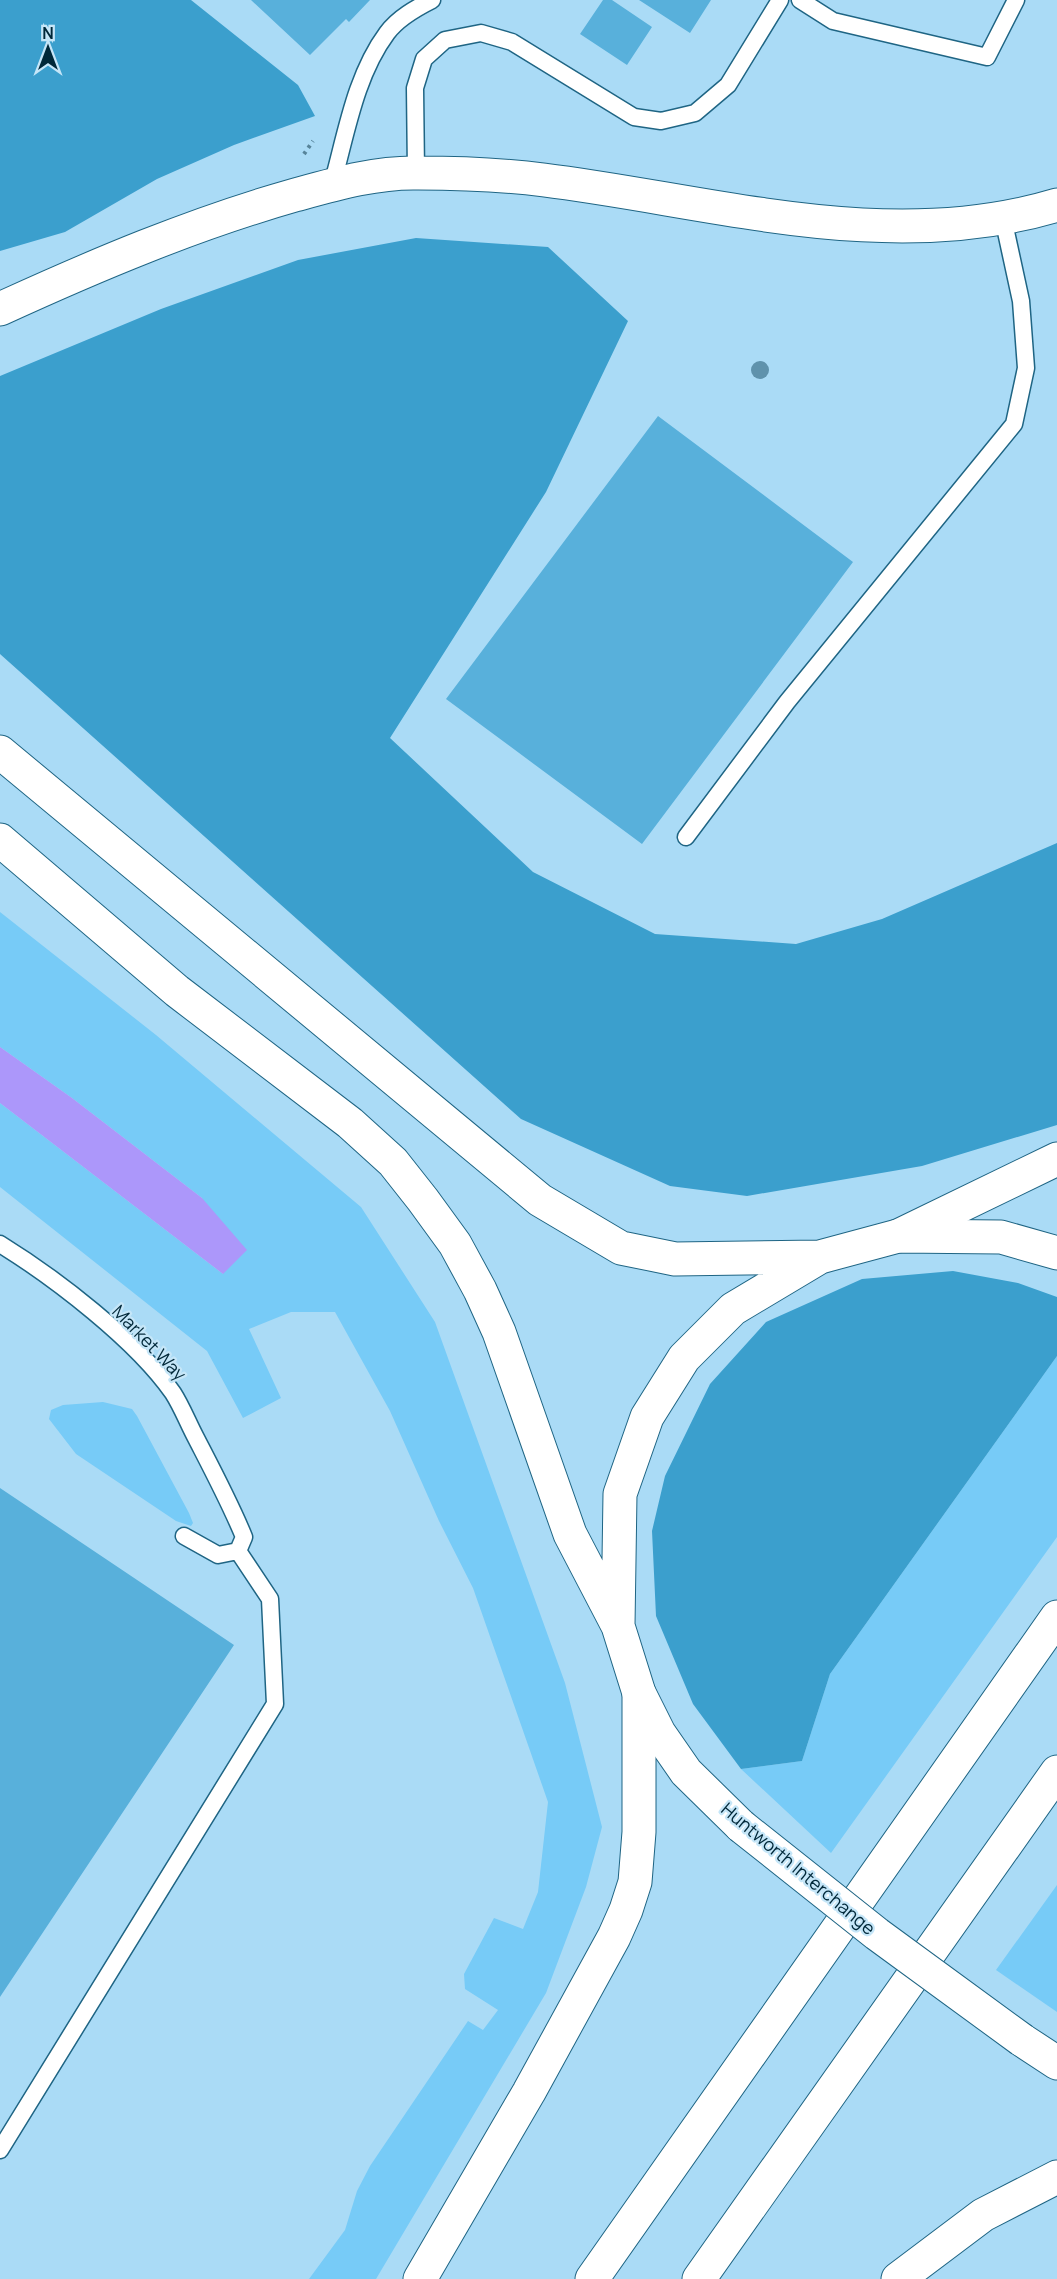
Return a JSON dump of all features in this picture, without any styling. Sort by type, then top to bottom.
[{"type":"main road","points":[[0,309],[164,238],[247,209],[332,185],[376,176],[417,173],[542,180],[790,219],[874,225],[949,225],[1003,218],[1057,205]]},
{"type":"main road","points":[[0,752],[540,1200],[621,1248],[675,1259],[820,1257]]},
{"type":"main road","points":[[0,840],[177,991],[350,1123],[393,1162],[423,1200],[455,1244],[480,1290],[499,1332],[570,1534],[618,1626]]},
{"type":"main road","points":[[898,1236],[1057,1159]]},
{"type":"main road","name":"Huntworth Interchange","points":[[1057,1253],[1001,1237],[898,1236],[820,1257],[733,1308],[684,1358],[646,1418],[620,1494],[618,1626],[639,1693],[659,1733],[686,1772],[741,1826],[876,1934],[1022,2040],[1057,2062]]},
{"type":"main road","points":[[592,2279],[1057,1617]]},
{"type":"main road","points":[[420,2279],[529,2092],[614,1937],[626,1910],[634,1882],[639,1832],[637,1785],[639,1693]]},
{"type":"main road","points":[[699,2279],[1057,1772]]},
{"type":"main road","points":[[898,2279],[983,2215],[1057,2177]]},
{"type":"lane","points":[[332,185],[364,72],[388,31],[414,9],[432,0]]},
{"type":"lane","points":[[417,173],[415,88],[424,59],[445,40],[481,33],[512,42],[634,117],[661,121],[695,113],[728,85],[780,0]]},
{"type":"lane","points":[[800,0],[833,21],[987,57],[1016,0]]},
{"type":"lane","points":[[686,837],[787,702],[1014,424],[1026,368],[1021,301],[1003,218]]},
{"type":"lane","name":"Market Way","points":[[0,1244],[36,1266],[110,1327],[173,1393],[230,1504],[244,1537],[238,1551]]},
{"type":"lane","points":[[0,2150],[274,1704],[270,1599],[238,1551],[218,1556],[184,1536]]},
{"type":"path","points":[[303,156],[315,139]]},
{"type":"shaded area","points":[[0,0],[191,0],[298,85],[315,116],[234,145],[157,179],[65,232],[0,251]]},
{"type":"shaded area","points":[[416,238],[548,247],[628,321],[546,492],[390,738],[533,872],[655,934],[796,944],[882,919],[1057,843],[1057,1125],[922,1166],[747,1196],[670,1186],[521,1119],[0,654],[0,376],[161,309],[298,260]]},
{"type":"shaded area","points":[[0,912],[156,1035],[361,1207],[435,1322],[565,1683],[602,1827],[586,1887],[546,1993],[376,2279],[309,2279],[345,2230],[357,2191],[370,2166],[468,2021],[483,2030],[498,2010],[465,1989],[464,1974],[494,1918],[523,1929],[538,1892],[548,1802],[473,1588],[439,1521],[390,1411],[335,1312],[291,1312],[249,1329],[281,1398],[243,1418],[207,1351],[0,1187],[0,1103],[223,1274],[202,1198],[72,1098],[0,1047]]},
{"type":"shaded area","points":[[0,1047],[72,1098],[202,1198],[247,1250],[223,1274],[0,1103]]},
{"type":"shaded area","points":[[953,1271],[1018,1283],[1057,1297],[1057,1356],[830,1674],[802,1761],[741,1769],[693,1704],[656,1616],[652,1531],[665,1476],[710,1384],[766,1322],[862,1279]]},
{"type":"shaded area","points":[[1057,1356],[1057,1537],[831,1853],[741,1769],[802,1761],[830,1674]]},
{"type":"shaded area","points":[[103,1402],[132,1409],[137,1416],[189,1513],[193,1523],[191,1526],[176,1521],[76,1454],[49,1419],[51,1410],[63,1405]]},
{"type":"shaded area","points":[[1057,1885],[1057,2012],[996,1970]]},
{"type":"building","points":[[251,0],[370,0],[349,22],[346,19],[310,55]]},
{"type":"building","points":[[603,0],[612,0],[652,27],[627,65],[580,34]]},
{"type":"building","points":[[639,0],[711,0],[690,33]]},
{"type":"building","points":[[658,416],[853,562],[642,844],[446,699]]},
{"type":"building","points":[[0,1488],[234,1645],[0,1997]]}]
